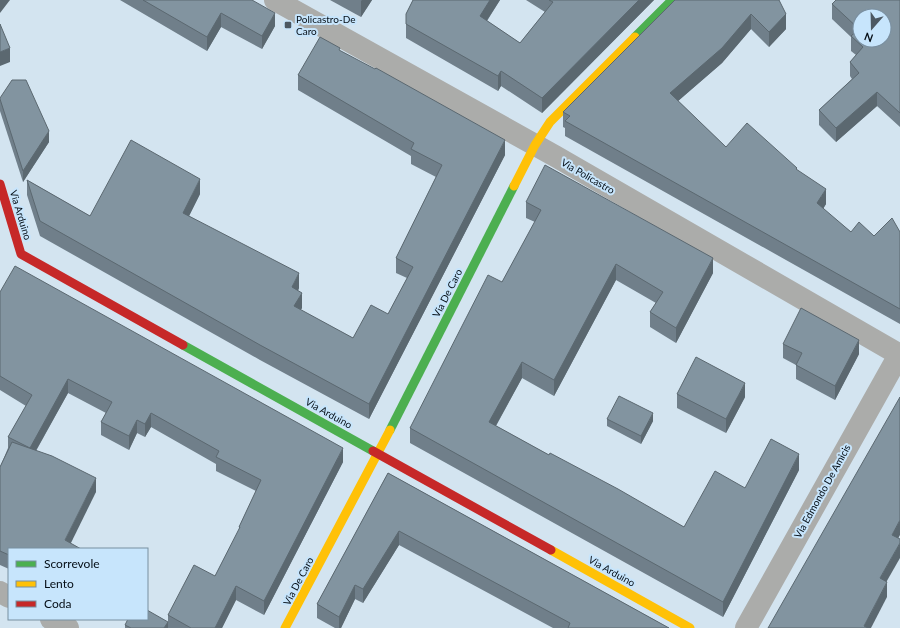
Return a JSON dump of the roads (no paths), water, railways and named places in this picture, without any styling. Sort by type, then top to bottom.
[{"type":"street","name":"Via Policastro","points":[[274,0],[535,145],[900,355]]},
{"type":"street","name":"Via De Caro","points":[[285,628],[378,453],[535,145],[550,122],[672,0]]},
{"type":"street","name":"Via Arduino","points":[[0,184],[21,254],[690,628]]},
{"type":"street","name":"Via Edmondo De Amicis","points":[[746,628],[900,355]]},
{"type":"street","points":[[53,620],[68,628]]},
{"type":"place","name":"Policastro-De Caro","points":[[288,25]]}]
